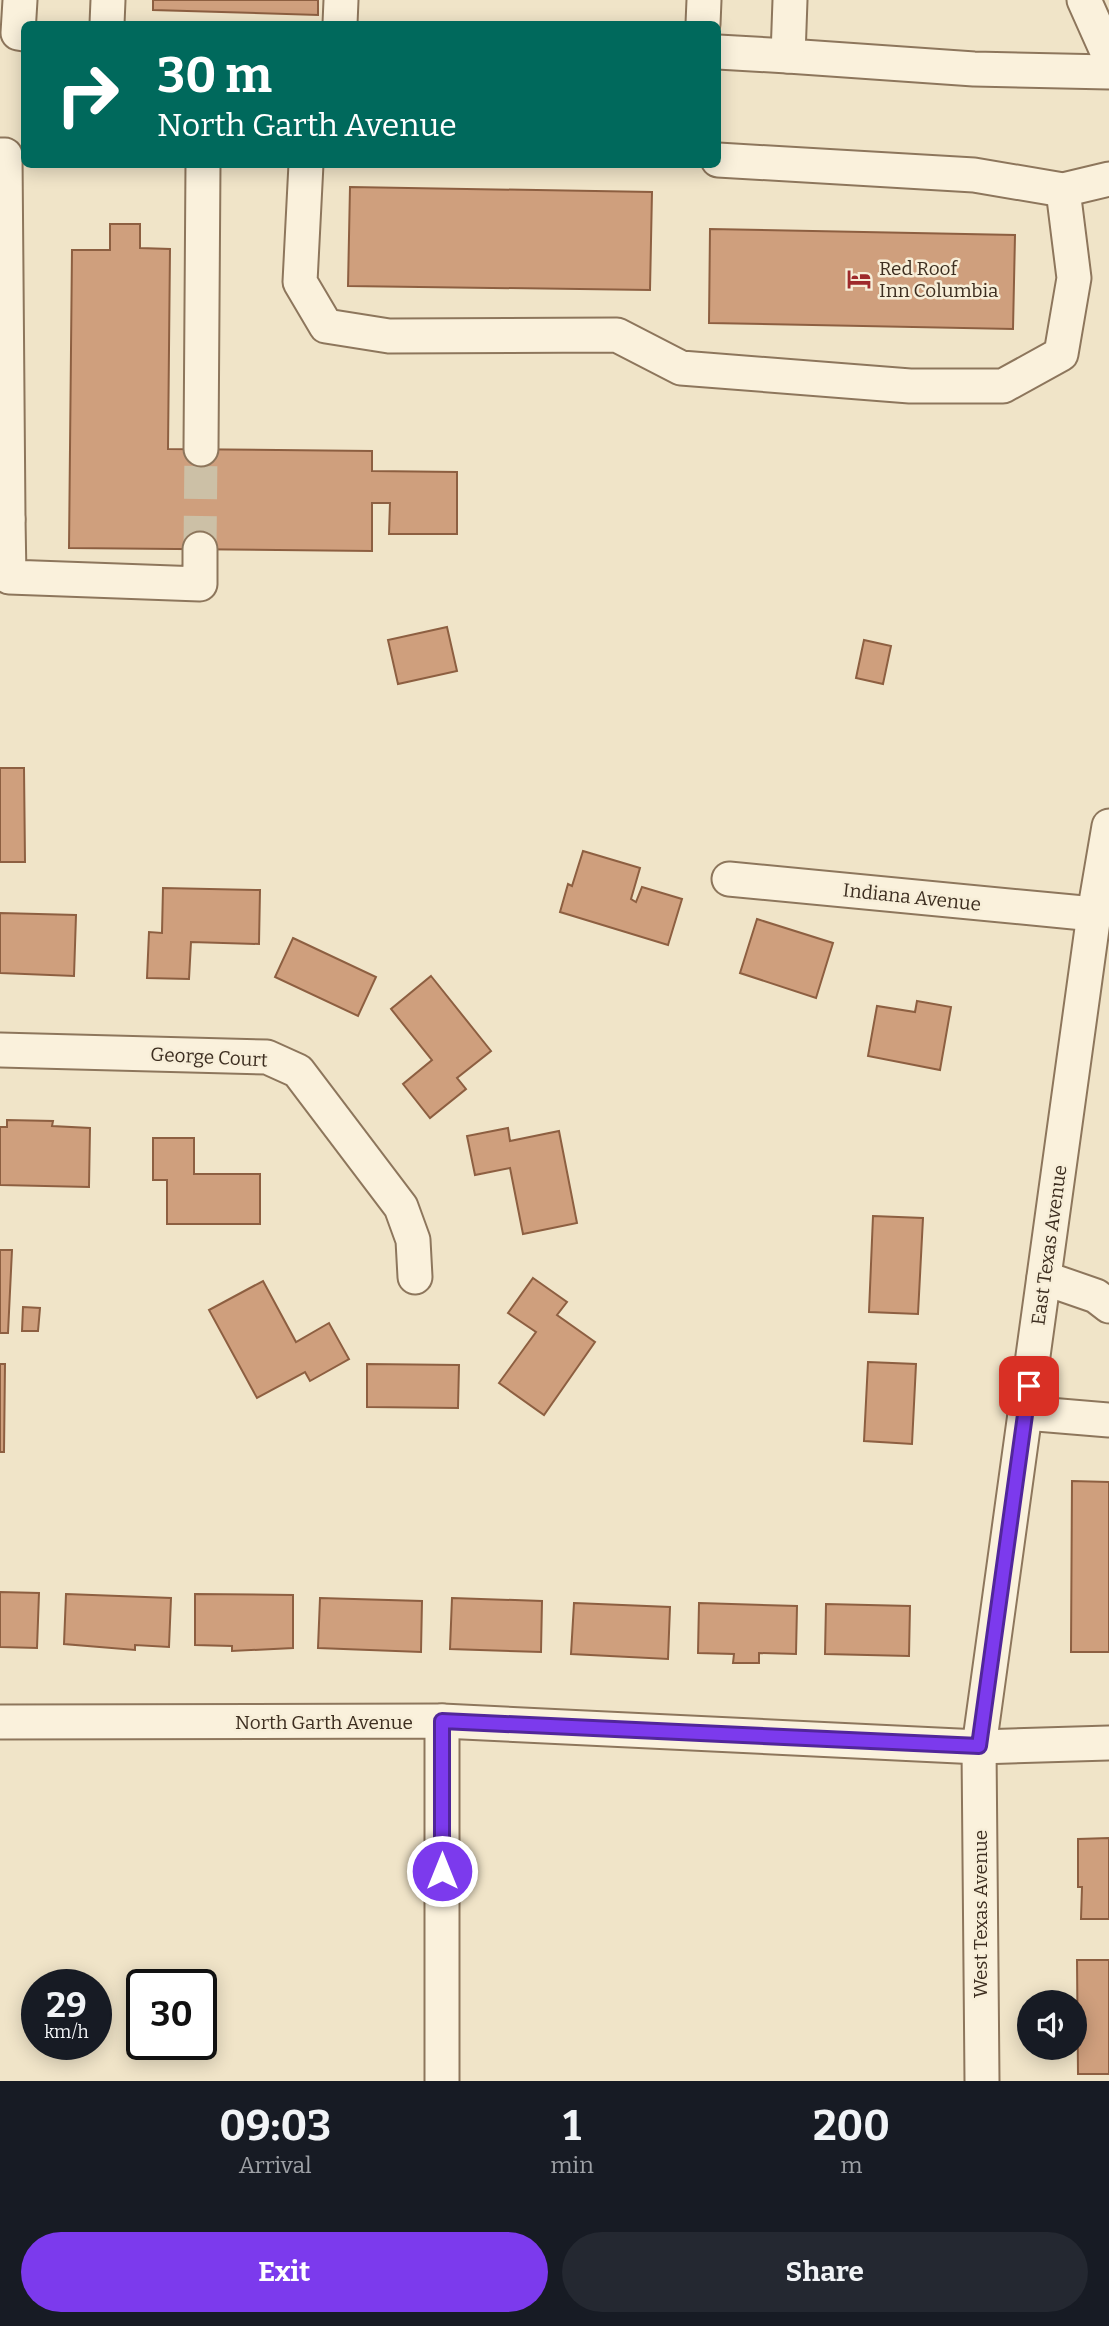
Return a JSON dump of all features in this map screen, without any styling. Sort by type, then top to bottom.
[{"type":"street","points":[[20,0],[18,33],[21,34]]},
{"type":"street","points":[[107,21],[108,0]]},
{"type":"street","points":[[340,21],[341,0]]},
{"type":"street","points":[[703,21],[704,0]]},
{"type":"street","points":[[788,56],[790,0]]},
{"type":"street","points":[[1084,0],[1109,57]]},
{"type":"street","points":[[721,52],[974,69],[1109,72]]},
{"type":"street","points":[[10,156],[4,519],[9,577],[200,584],[200,549]]},
{"type":"street","points":[[721,160],[974,175],[1063,190],[1109,179]]},
{"type":"street","points":[[201,449],[203,168]]},
{"type":"street","points":[[306,168],[300,282],[326,326],[389,335],[617,335],[681,368],[910,386],[1003,386],[1061,354],[1074,278],[1063,190]]},
{"type":"street","name":"East Texas Avenue","points":[[979,1746],[1094,914],[1109,826]]},
{"type":"street","name":"Indiana Avenue","points":[[729,879],[1094,914]]},
{"type":"street","name":"George Court","points":[[0,1049],[267,1057],[298,1071],[401,1207],[413,1240],[415,1278]]},
{"type":"street","points":[[1044,1278],[1096,1296],[1109,1306]]},
{"type":"street","points":[[1025,1413],[1109,1420]]},
{"type":"street","points":[[442,1721],[442,2081]]},
{"type":"street","name":"North Garth Avenue","points":[[0,1722],[442,1721],[979,1746],[1109,1743]]},
{"type":"street","name":"West Texas Avenue","points":[[979,1746],[982,2081]]},
{"type":"building","points":[[153,0],[318,0],[318,15],[153,10]]},
{"type":"building","points":[[350,187],[652,192],[650,290],[348,286]]},
{"type":"building","points":[[110,224],[140,224],[140,248],[170,249],[168,449],[372,451],[372,471],[457,472],[457,534],[389,534],[390,503],[372,503],[372,551],[69,548],[72,250],[110,250]]},
{"type":"building","points":[[710,229],[1015,235],[1013,329],[709,323]]},
{"type":"building","points":[[447,627],[457,671],[398,684],[388,640]]},
{"type":"building","points":[[864,640],[891,646],[883,684],[856,678]]},
{"type":"building","points":[[0,768],[24,768],[25,862],[0,862]]},
{"type":"building","points":[[583,851],[640,868],[631,899],[636,902],[642,887],[682,899],[668,945],[560,912],[568,884],[572,886]]},
{"type":"building","points":[[163,888],[260,890],[259,944],[191,942],[189,979],[147,978],[149,932],[162,933]]},
{"type":"building","points":[[0,913],[76,915],[74,976],[0,973]]},
{"type":"building","points":[[757,919],[833,943],[816,998],[740,973]]},
{"type":"building","points":[[293,938],[376,977],[358,1016],[275,977]]},
{"type":"building","points":[[431,976],[491,1051],[457,1078],[466,1089],[430,1118],[403,1084],[432,1060],[391,1009]]},
{"type":"building","points":[[917,1001],[951,1007],[940,1070],[868,1056],[877,1006],[915,1012]]},
{"type":"building","points":[[7,1120],[53,1121],[52,1126],[90,1128],[89,1187],[0,1185],[0,1127],[7,1127]]},
{"type":"building","points":[[508,1128],[510,1141],[559,1131],[577,1223],[523,1234],[510,1168],[475,1175],[467,1136]]},
{"type":"building","points":[[153,1138],[194,1138],[194,1174],[260,1174],[260,1224],[167,1224],[167,1180],[153,1180]]},
{"type":"building","points":[[873,1216],[923,1218],[918,1314],[869,1312]]},
{"type":"building","points":[[0,1250],[12,1250],[8,1333],[0,1333]]},
{"type":"building","points":[[533,1278],[567,1302],[557,1315],[595,1342],[544,1415],[499,1383],[536,1332],[508,1313]]},
{"type":"building","points":[[263,1281],[296,1342],[329,1323],[349,1359],[310,1381],[305,1372],[257,1398],[209,1310]]},
{"type":"building","points":[[23,1307],[40,1308],[38,1331],[22,1331]]},
{"type":"building","points":[[868,1362],[916,1364],[912,1444],[864,1441]]},
{"type":"building","points":[[0,1364],[5,1364],[4,1452],[0,1452]]},
{"type":"building","points":[[367,1364],[459,1365],[458,1408],[367,1407]]},
{"type":"building","points":[[1072,1481],[1109,1482],[1109,1652],[1071,1652]]},
{"type":"building","points":[[0,1592],[39,1593],[37,1648],[0,1647]]},
{"type":"building","points":[[66,1594],[171,1598],[169,1647],[135,1645],[135,1650],[64,1644]]},
{"type":"building","points":[[195,1594],[293,1595],[293,1648],[232,1651],[232,1646],[195,1645]]},
{"type":"building","points":[[320,1598],[422,1601],[421,1652],[318,1648]]},
{"type":"building","points":[[452,1598],[542,1601],[541,1652],[450,1649]]},
{"type":"building","points":[[574,1603],[670,1607],[668,1659],[571,1654]]},
{"type":"building","points":[[699,1603],[797,1606],[796,1654],[759,1653],[759,1663],[733,1663],[734,1654],[698,1653]]},
{"type":"building","points":[[826,1604],[910,1606],[909,1656],[825,1654]]},
{"type":"building","points":[[1109,1838],[1109,1919],[1081,1919],[1082,1887],[1078,1887],[1078,1839]]},
{"type":"building","points":[[1077,1960],[1109,1960],[1109,2074],[1078,2074],[1078,2060],[1087,2060],[1087,1990],[1077,1990]]},
{"type":"tunnel","points":[[200,549],[201,449]]},
{"type":"place","name":"Red Roof Inn Columbia","points":[[859,279]]},
{"type":"route","points":[[442,1871],[442,1721],[979,1746],[1029,1386]]}]
